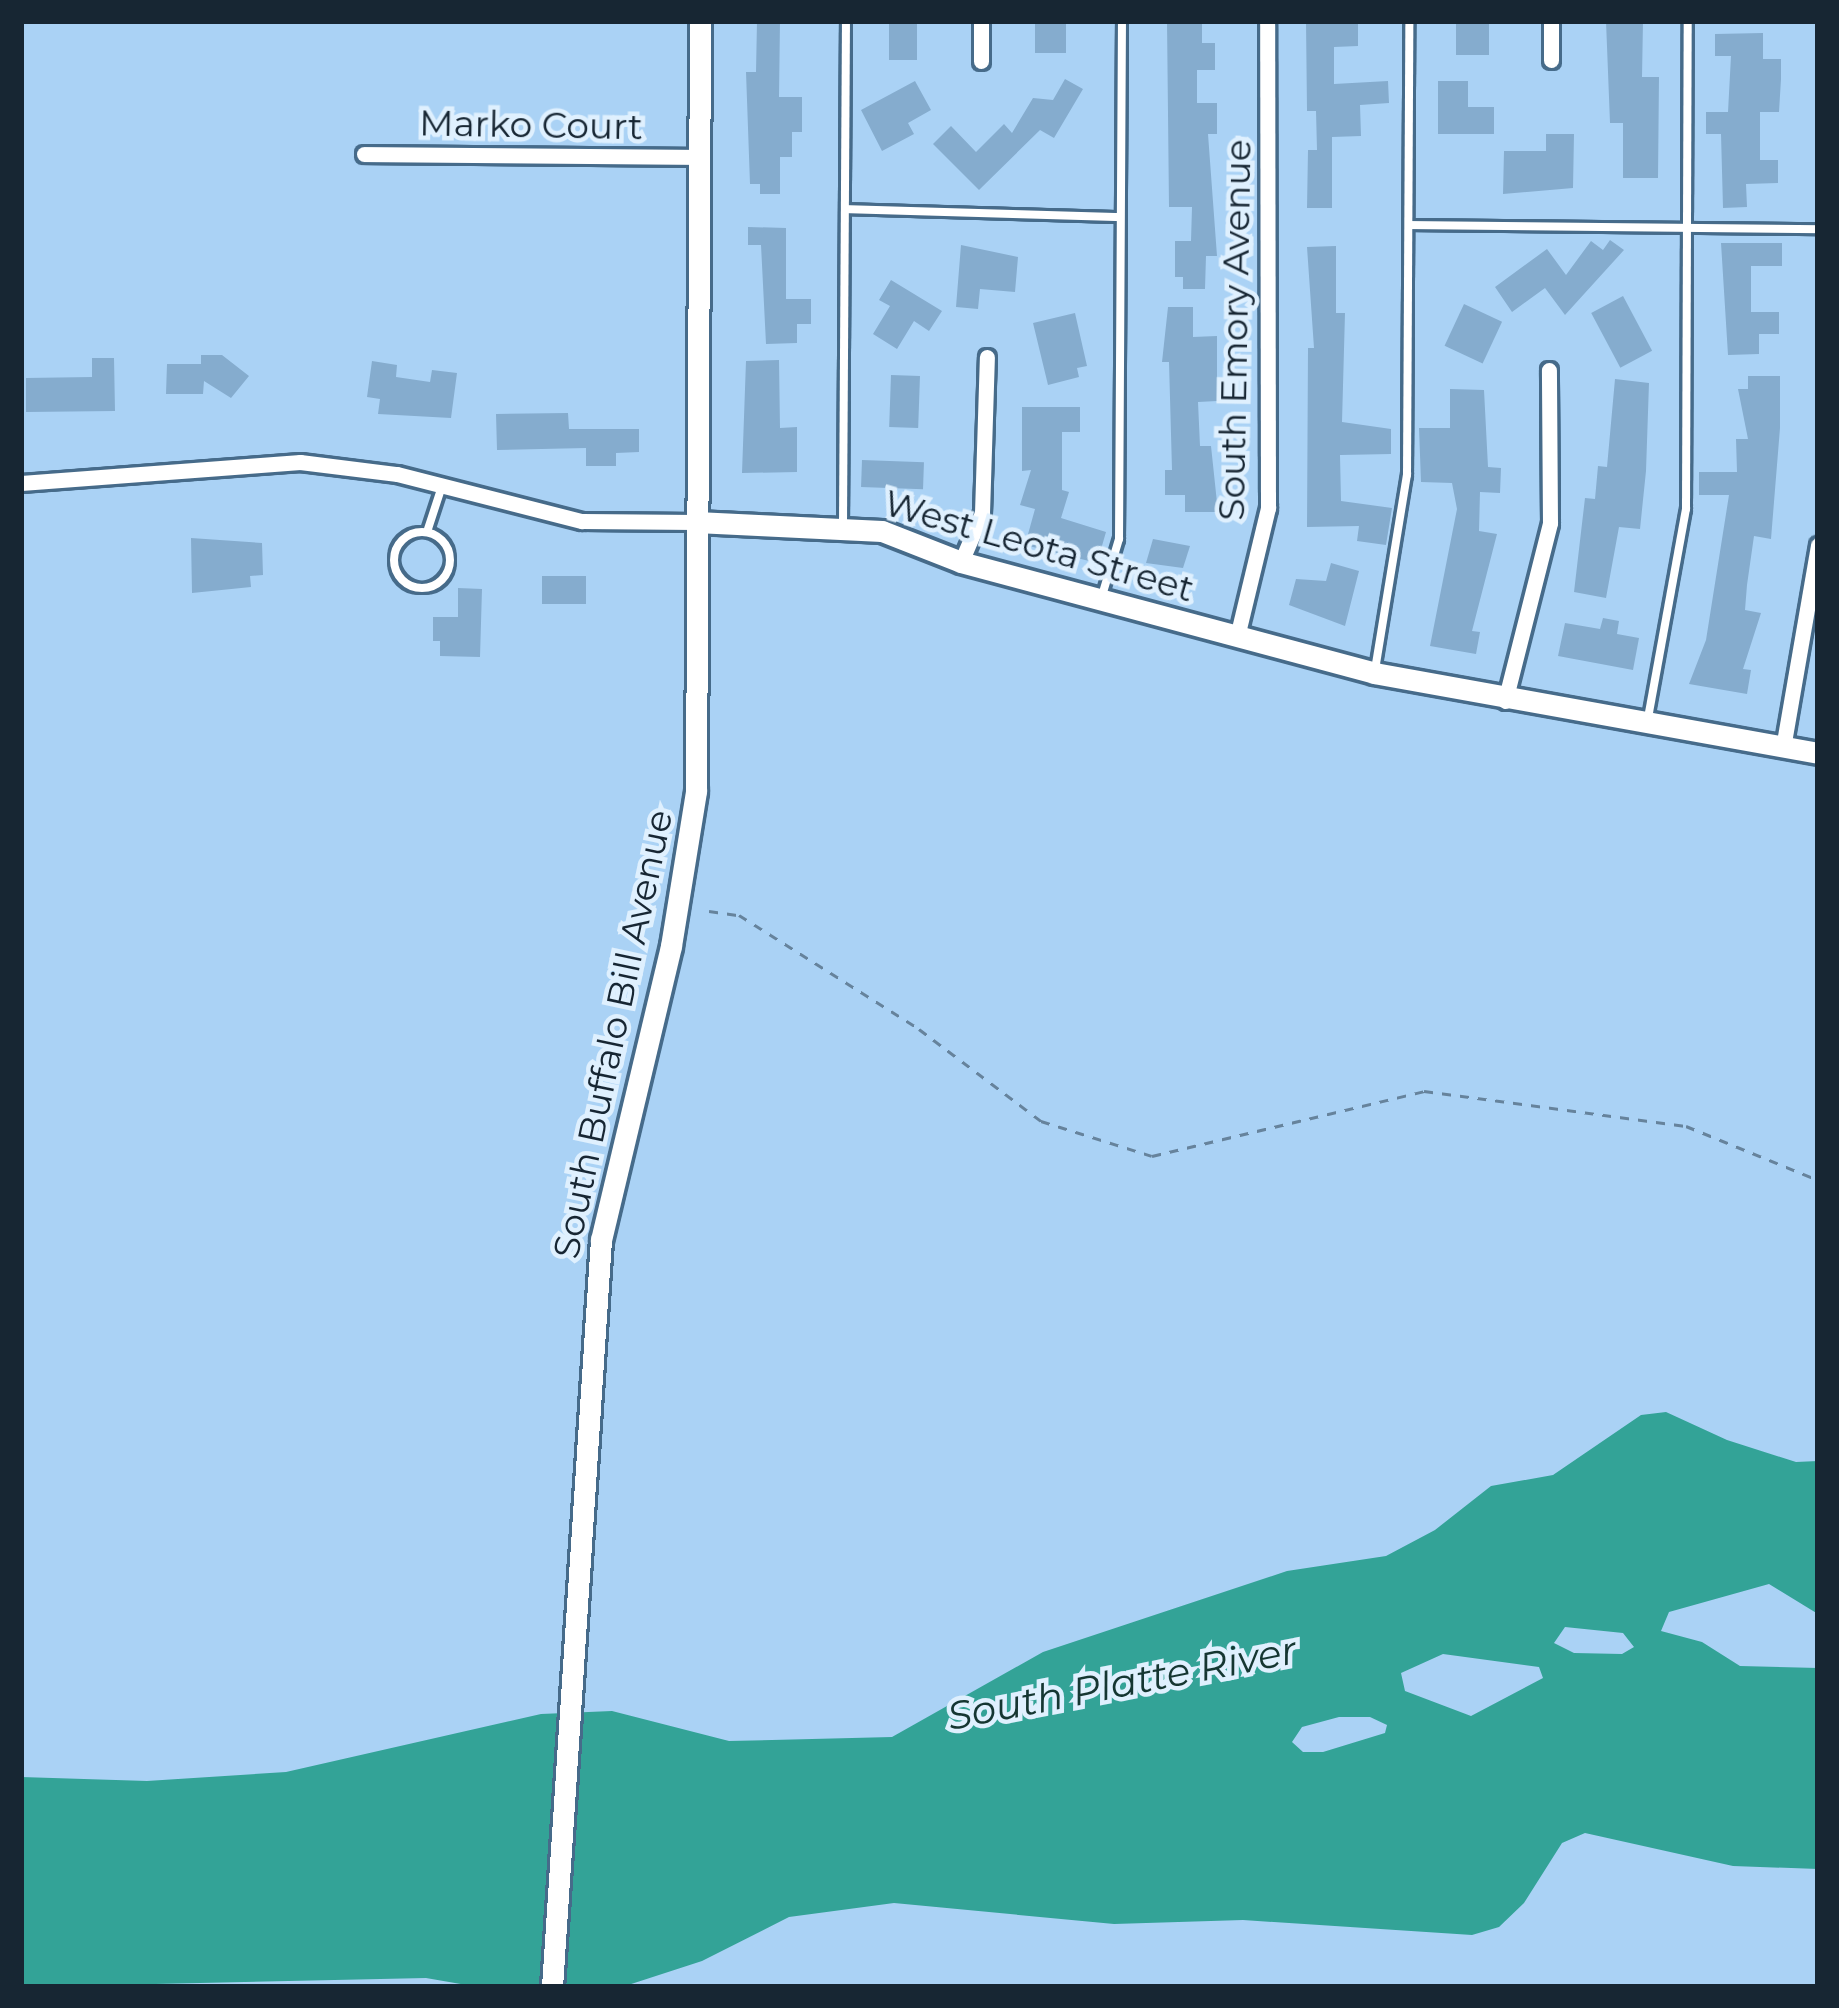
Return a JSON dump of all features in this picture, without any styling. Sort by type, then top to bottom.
[{"type":"main road","name":"South Buffalo Bill Avenue","points":[[552,1987],[583,1425],[614,1166],[691,844],[700,21]]},
{"type":"main road","name":"West Leota Street","points":[[696,522],[882,531],[961,562],[1374,673],[1505,701],[1818,754]]},
{"type":"street","points":[[981,21],[981,62]]},
{"type":"street","name":"South Emory Avenue","points":[[1237,637],[1268,508],[1267,21]]},
{"type":"street","points":[[1551,21],[1552,60]]},
{"type":"street","name":"Marko Court","points":[[364,154],[698,157]]},
{"type":"street","points":[[961,562],[982,513],[987,357]]},
{"type":"street","points":[[1505,701],[1550,523],[1549,370]]},
{"type":"street","name":"West Leota Street","points":[[21,483],[300,462],[442,485],[582,521],[696,522]]},
{"type":"street","points":[[1783,748],[1818,545]]},
{"type":"lane","points":[[843,526],[846,21]]},
{"type":"lane","points":[[1100,602],[1119,539],[1122,21]]},
{"type":"lane","points":[[1374,673],[1408,475],[1409,21]]},
{"type":"lane","points":[[1647,725],[1686,509],[1688,21]]},
{"type":"lane","points":[[846,209],[1120,217]]},
{"type":"lane","points":[[1410,225],[1818,229]]},
{"type":"lane","points":[[428,532],[442,485]]},
{"type":"lane","points":[[412,532],[428,532],[441,538],[451,565],[432,587],[416,588],[403,582],[394,554],[412,532]]},
{"type":"path","points":[[709,910],[739,916],[920,1029],[1041,1120],[1152,1156],[1424,1091],[1686,1126],[1818,1180]]},
{"type":"water","name":"South Platte River","points":[[1666,1412],[1727,1440],[1796,1462],[1818,1461],[1818,1614],[1769,1584],[1669,1612],[1661,1631],[1702,1642],[1740,1666],[1818,1668],[1818,1869],[1733,1866],[1585,1833],[1562,1843],[1524,1903],[1499,1927],[1472,1935],[1243,1920],[1114,1924],[894,1903],[789,1917],[702,1961],[622,1987],[478,1987],[426,1978],[21,1987],[21,1777],[147,1781],[286,1772],[541,1714],[612,1711],[729,1741],[892,1737],[1043,1652],[1287,1571],[1386,1556],[1435,1530],[1491,1486],[1553,1475],[1641,1415]],"holes":[[[1565,1627],[1623,1633],[1634,1647],[1622,1654],[1574,1653],[1554,1643]],[[1443,1654],[1539,1667],[1543,1678],[1471,1716],[1405,1691],[1401,1673]],[[1339,1717],[1370,1717],[1387,1725],[1385,1733],[1323,1752],[1303,1752],[1292,1742],[1302,1727]]]},
{"type":"building","points":[[757,21],[780,21],[779,97],[802,97],[802,132],[792,132],[792,157],[780,157],[780,194],[760,194],[760,184],[750,184],[746,72],[756,72]]},
{"type":"building","points":[[889,21],[917,21],[917,60],[889,60]]},
{"type":"building","points":[[1035,21],[1066,21],[1066,53],[1035,53]]},
{"type":"building","points":[[1167,21],[1202,21],[1202,43],[1215,43],[1215,70],[1197,70],[1197,103],[1217,103],[1217,134],[1208,134],[1217,256],[1206,256],[1205,289],[1183,289],[1183,277],[1175,277],[1175,241],[1191,241],[1192,207],[1169,207]]},
{"type":"building","points":[[1306,21],[1358,21],[1358,46],[1334,47],[1334,84],[1388,81],[1389,103],[1360,105],[1361,136],[1332,137],[1332,208],[1307,208],[1308,150],[1317,150],[1316,111],[1307,111]]},
{"type":"building","points":[[1456,21],[1489,21],[1489,55],[1456,55]]},
{"type":"building","points":[[1606,21],[1643,21],[1642,77],[1659,77],[1658,178],[1623,178],[1623,123],[1610,123]]},
{"type":"building","points":[[1763,33],[1763,59],[1781,59],[1781,79],[1779,112],[1760,112],[1760,160],[1778,160],[1778,183],[1746,184],[1747,207],[1723,208],[1721,134],[1706,134],[1706,112],[1728,112],[1731,56],[1715,56],[1715,34]]},
{"type":"building","points":[[1065,79],[1083,89],[1054,138],[1040,130],[979,190],[933,144],[951,126],[976,152],[1004,124],[1012,133],[1033,98],[1053,100]]},
{"type":"building","points":[[915,81],[931,110],[908,123],[914,134],[882,151],[861,110]]},
{"type":"building","points":[[1438,81],[1468,81],[1468,107],[1494,107],[1494,134],[1438,134]]},
{"type":"building","points":[[1546,134],[1574,134],[1573,188],[1503,194],[1504,151],[1546,151]]},
{"type":"building","points":[[748,227],[786,228],[786,299],[811,299],[811,324],[797,324],[797,343],[766,344],[761,245],[748,245]]},
{"type":"building","points":[[1610,240],[1624,250],[1565,315],[1545,288],[1512,312],[1495,287],[1547,249],[1566,275],[1591,241],[1603,250]]},
{"type":"building","points":[[1721,243],[1782,243],[1782,266],[1751,266],[1751,312],[1779,312],[1779,334],[1759,334],[1759,354],[1728,355]]},
{"type":"building","points":[[961,245],[1018,257],[1015,292],[980,289],[978,309],[956,307]]},
{"type":"building","points":[[1336,246],[1336,313],[1345,313],[1342,422],[1391,429],[1391,454],[1340,455],[1341,501],[1392,508],[1386,545],[1357,541],[1359,526],[1307,527],[1308,348],[1314,348],[1307,247]]},
{"type":"building","points":[[891,280],[942,311],[929,331],[914,321],[897,349],[873,334],[890,306],[879,300]]},
{"type":"building","points":[[1623,296],[1652,351],[1620,368],[1591,313]]},
{"type":"building","points":[[1464,304],[1502,322],[1483,363],[1445,346]]},
{"type":"building","points":[[1168,307],[1193,307],[1193,337],[1217,336],[1217,401],[1198,402],[1200,446],[1211,446],[1218,512],[1185,512],[1185,495],[1165,495],[1165,470],[1172,470],[1169,362],[1162,362]]},
{"type":"building","points":[[1075,313],[1087,366],[1077,368],[1079,377],[1048,385],[1033,323]]},
{"type":"building","points":[[201,355],[222,355],[249,376],[231,398],[204,381],[203,394],[166,394],[167,364],[201,364]]},
{"type":"building","points":[[92,358],[114,358],[115,411],[26,412],[26,378],[92,377]]},
{"type":"building","points":[[779,360],[780,428],[797,427],[797,472],[742,473],[746,361]]},
{"type":"building","points":[[372,361],[397,365],[396,377],[430,382],[432,370],[457,373],[451,418],[378,414],[380,399],[367,397]]},
{"type":"building","points":[[891,375],[920,376],[918,428],[889,427]]},
{"type":"building","points":[[1748,376],[1780,376],[1780,428],[1771,539],[1754,536],[1747,585],[1745,610],[1761,613],[1743,669],[1751,670],[1747,694],[1689,684],[1706,640],[1729,495],[1699,495],[1699,472],[1737,472],[1736,439],[1748,439],[1738,389],[1748,389]]},
{"type":"building","points":[[1615,379],[1649,383],[1646,471],[1640,529],[1619,527],[1606,598],[1574,592],[1585,498],[1595,499],[1598,466],[1607,467]]},
{"type":"building","points":[[1450,389],[1484,390],[1488,467],[1501,468],[1500,493],[1480,492],[1479,531],[1497,534],[1472,631],[1480,632],[1476,654],[1430,646],[1457,509],[1452,483],[1421,482],[1419,428],[1450,428]]},
{"type":"building","points":[[1022,407],[1080,407],[1080,432],[1062,432],[1062,490],[1069,492],[1061,518],[1106,532],[1097,563],[1025,545],[1035,509],[1020,505],[1031,470],[1022,471]]},
{"type":"building","points":[[568,413],[569,429],[639,429],[639,452],[616,453],[616,466],[586,466],[586,448],[497,450],[496,414]]},
{"type":"building","points":[[862,460],[924,462],[923,489],[861,487]]},
{"type":"building","points":[[191,538],[262,543],[263,575],[250,576],[251,587],[192,593]]},
{"type":"building","points":[[1153,539],[1190,546],[1183,568],[1146,563]]},
{"type":"building","points":[[1331,563],[1359,571],[1345,626],[1289,605],[1296,579],[1326,581]]},
{"type":"building","points":[[542,576],[586,576],[586,604],[542,604]]},
{"type":"building","points":[[458,588],[482,589],[480,657],[440,656],[440,641],[433,641],[433,617],[458,617]]},
{"type":"building","points":[[1603,618],[1619,621],[1617,634],[1639,638],[1633,670],[1558,656],[1565,623],[1600,629]]}]
